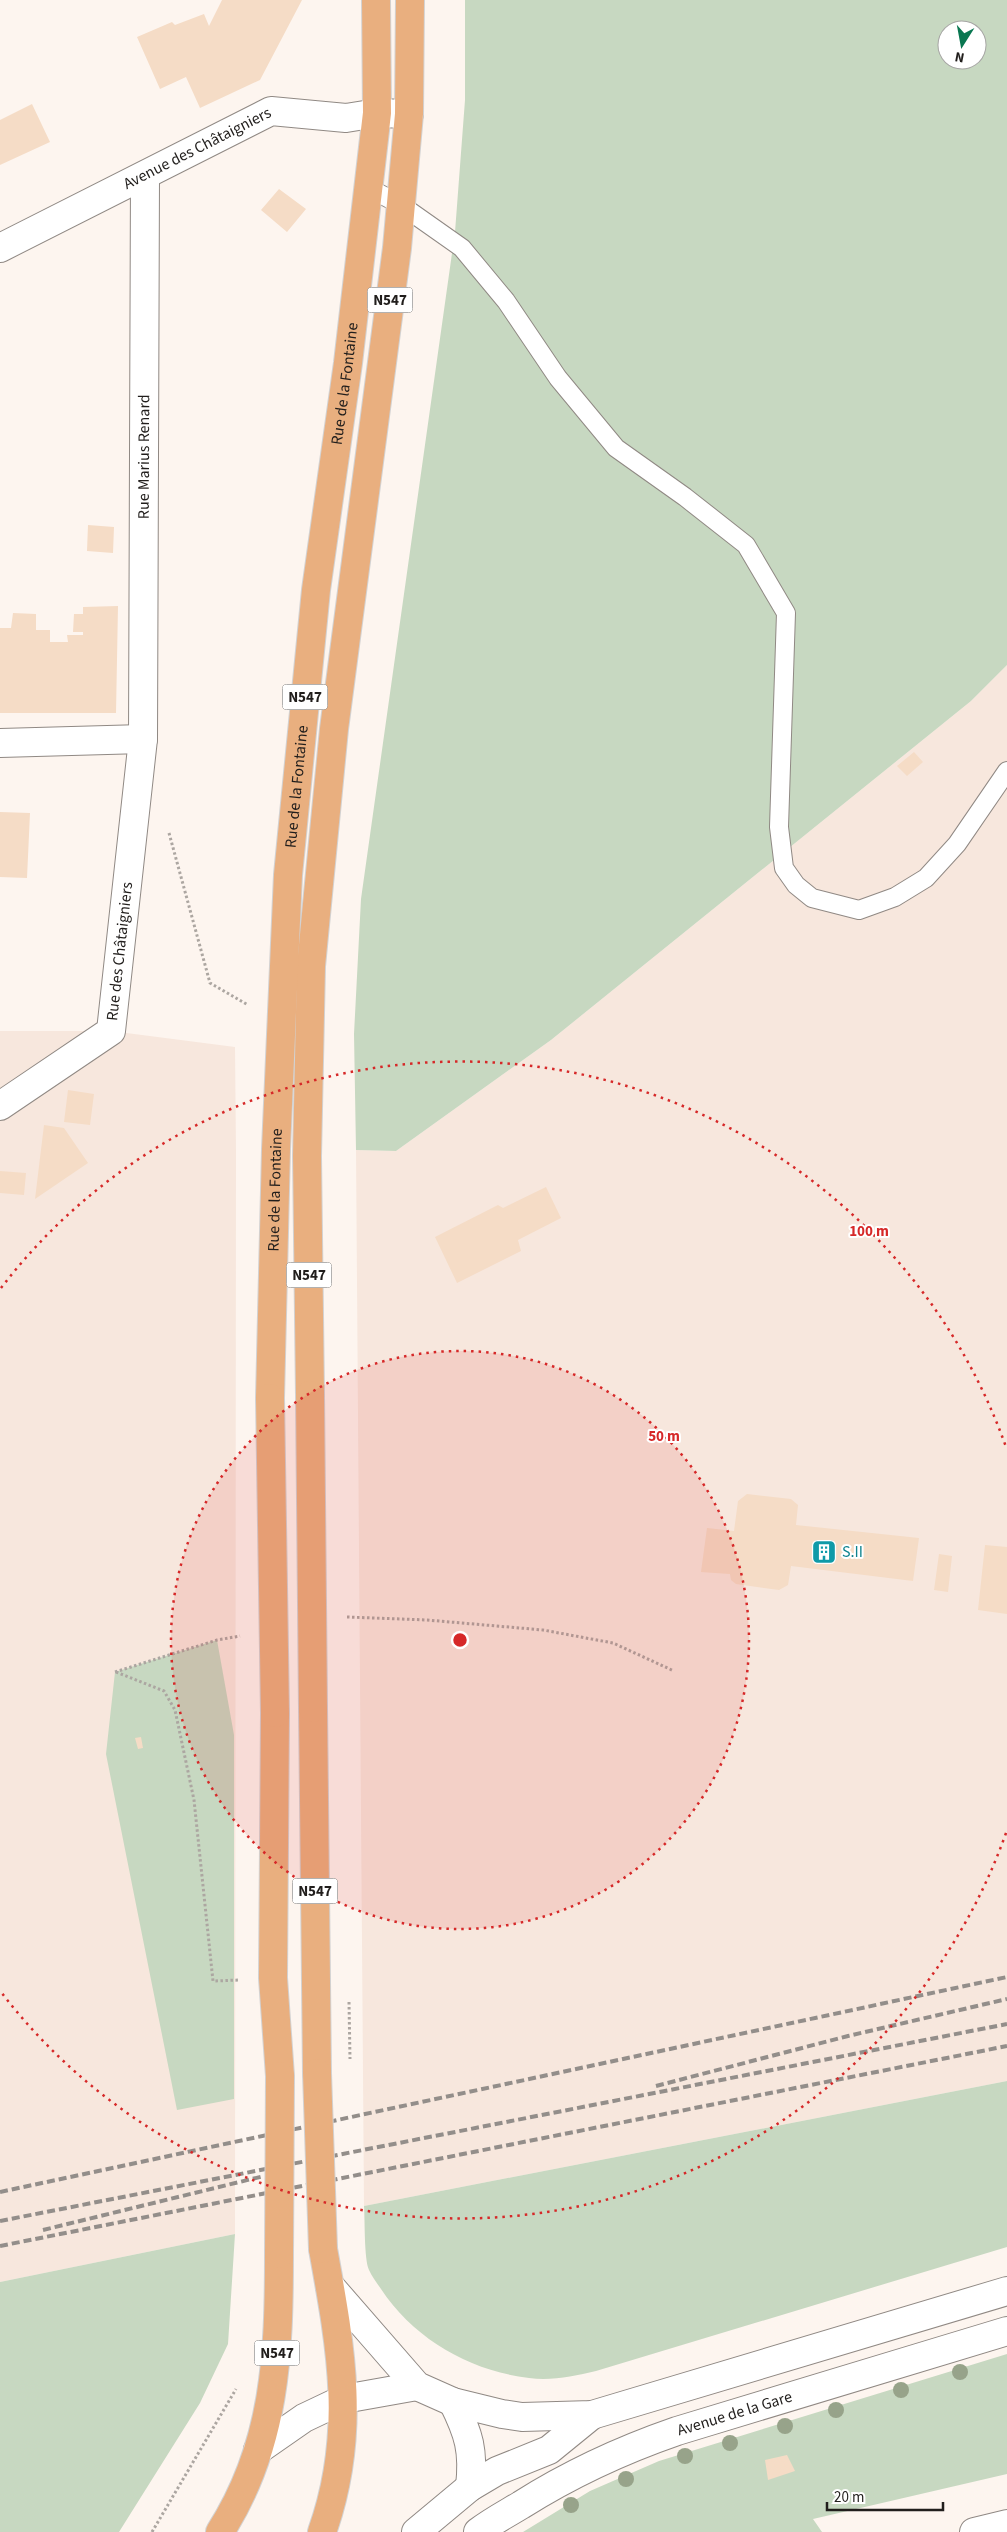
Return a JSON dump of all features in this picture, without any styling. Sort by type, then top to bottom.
[{"type":"main road","name":"Rue de la Fontaine","points":[[273,1978],[275,1713],[270,1398],[288,875],[316,590],[348,364],[377,113],[376,0]]},
{"type":"main road","name":"N547","points":[[322,2532],[338,2476],[343,2446],[344,2399],[340,2352],[324,2248],[317,2073],[307,1156],[311,966],[334,730],[401,205],[409,114],[410,0]]},
{"type":"main road","name":"N547","points":[[220,2532],[230,2516],[258,2450],[269,2412],[276,2374],[280,2076],[273,1978]]},
{"type":"street","name":"Avenue des Châtaigniers","points":[[0,248],[272,111],[346,118],[377,113],[409,114]]},
{"type":"street","name":"Rue Marius Renard","points":[[143,739],[145,176]]},
{"type":"street","points":[[0,743],[143,739]]},
{"type":"street","name":"Rue des Châtaigniers","points":[[0,1106],[111,1031],[143,739]]},
{"type":"street","points":[[330,2286],[417,2386],[453,2402],[478,2410],[522,2417],[592,2416],[1007,2290]]},
{"type":"street","name":"Avenue de la Gare","points":[[478,2532],[539,2494],[592,2465],[633,2446],[677,2431],[1007,2332]]},
{"type":"street","points":[[258,2450],[304,2418],[344,2399],[417,2386]]},
{"type":"street","points":[[453,2402],[467,2430],[471,2445],[473,2460],[470,2487]]},
{"type":"street","points":[[416,2532],[470,2487],[497,2471],[549,2450],[592,2416]]},
{"type":"street","points":[[974,2532],[1007,2524]]},
{"type":"lane","points":[[369,188],[401,205],[462,248],[506,301],[558,378],[616,448],[685,497],[746,545],[786,613],[779,827],[784,868],[796,885],[812,898],[859,910],[895,897],[926,878],[957,844],[1007,771]]},
{"type":"path","points":[[166,823],[210,983],[251,1007],[282,1011]]},
{"type":"path","points":[[341,1618],[350,1616],[427,1620],[543,1630],[613,1643],[674,1671]]},
{"type":"path","points":[[246,1635],[217,1640],[116,1672],[164,1691],[175,1710],[194,1800],[213,1981],[273,1978]]},
{"type":"path","points":[[152,2532],[235,2390],[238,2381]]},
{"type":"shaded area","points":[[1007,665],[1007,2081],[364,2206],[356,1150],[396,1151],[551,1040],[971,701]]},
{"type":"shaded area","points":[[0,1031],[111,1031],[235,1047],[236,1152],[235,2234],[0,2282]]},
{"type":"green space","points":[[465,0],[1007,0],[1007,665],[971,701],[551,1040],[396,1151],[356,1150],[354,1034],[361,899],[455,232],[465,100]]},
{"type":"green space","points":[[217,1640],[234,1735],[234,2099],[177,2110],[106,1754],[115,1672]]},
{"type":"green space","points":[[1007,2081],[1007,2247],[596,2371],[579,2375],[538,2379],[507,2374],[465,2360],[445,2350],[410,2323],[394,2307],[367,2265],[364,2206]]},
{"type":"green space","points":[[235,2234],[228,2344],[200,2403],[119,2532],[0,2532],[0,2282]]},
{"type":"green space","points":[[1007,2354],[1007,2474],[813,2519],[822,2532],[523,2532],[590,2491],[659,2461]]},
{"type":"building","points":[[222,0],[302,0],[260,80],[200,108],[186,77],[160,89],[137,37],[172,22],[175,25],[204,14],[209,26]]},
{"type":"building","points":[[32,104],[50,142],[0,165],[0,120]]},
{"type":"building","points":[[279,189],[306,209],[287,232],[261,210]]},
{"type":"building","points":[[88,525],[114,527],[113,553],[87,551]]},
{"type":"building","points":[[118,606],[116,713],[0,713],[0,628],[11,628],[13,613],[36,614],[36,630],[50,630],[50,642],[68,642],[67,635],[83,635],[83,632],[73,632],[74,614],[83,614],[83,607]]},
{"type":"building","points":[[914,752],[923,762],[907,776],[897,766]]},
{"type":"building","points":[[0,812],[30,813],[27,878],[0,877]]},
{"type":"building","points":[[68,1090],[94,1094],[90,1125],[64,1122]]},
{"type":"building","points":[[44,1125],[64,1128],[88,1163],[35,1199]]},
{"type":"building","points":[[0,1171],[26,1173],[24,1195],[0,1193]]},
{"type":"building","points":[[546,1187],[561,1218],[518,1240],[521,1251],[457,1283],[435,1237],[498,1205],[503,1208]]},
{"type":"building","name":"S.II","points":[[747,1494],[791,1499],[798,1505],[796,1525],[919,1538],[913,1581],[791,1566],[788,1585],[779,1590],[736,1584],[731,1580],[730,1574],[701,1572],[707,1528],[734,1531],[738,1501]]},
{"type":"building","points":[[985,1545],[1007,1547],[1007,1614],[978,1610]]},
{"type":"building","points":[[939,1554],[952,1556],[948,1592],[934,1590]]},
{"type":"building","points":[[141,1737],[143,1748],[138,1749],[135,1738]]},
{"type":"building","points":[[787,2455],[795,2471],[768,2480],[765,2460]]},
{"type":"railway","points":[[0,2192],[1007,1977]]},
{"type":"railway","points":[[656,2086],[848,2036],[1007,1999]]},
{"type":"railway","points":[[0,2221],[1007,2024]]},
{"type":"railway","points":[[0,2246],[1007,2046]]},
{"type":"railway","points":[[43,2230],[264,2176]]},
{"type":"place","name":"S.II","points":[[824,1552]]}]
